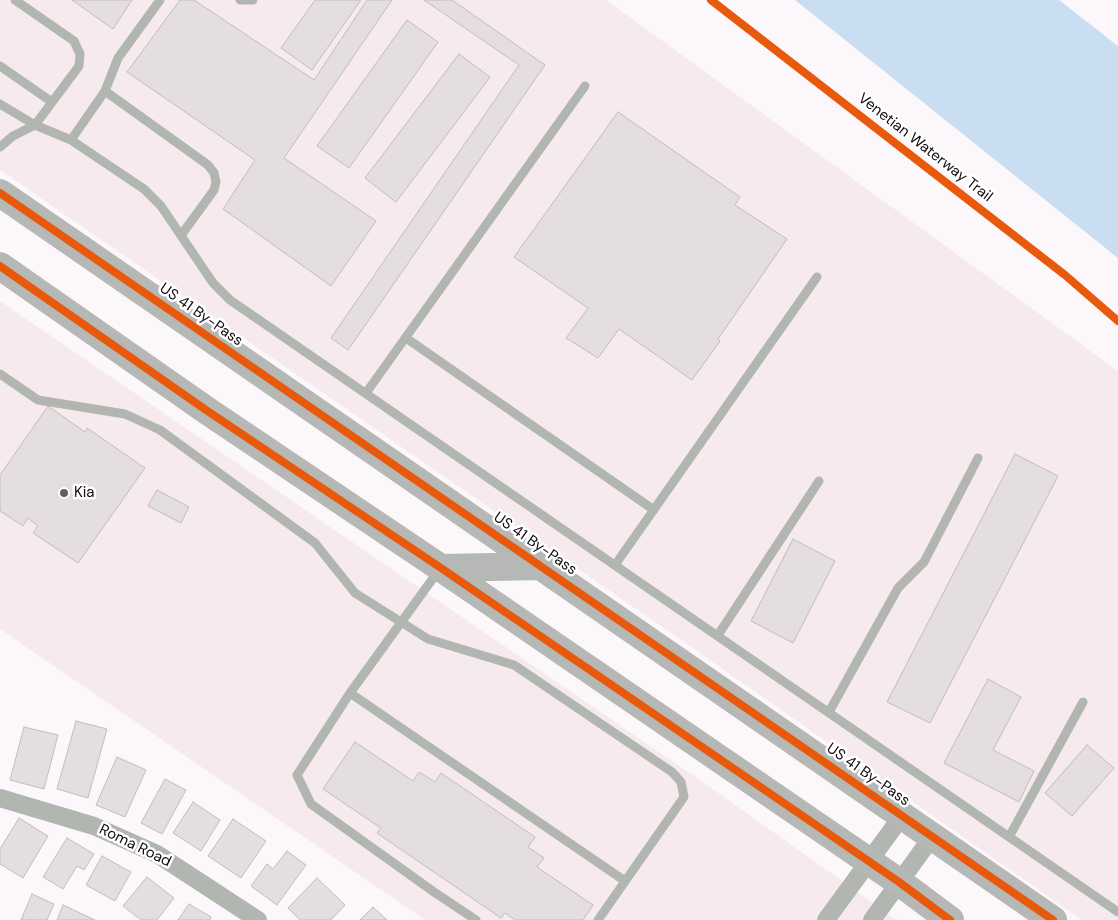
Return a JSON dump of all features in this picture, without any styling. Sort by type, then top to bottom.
[{"type":"main road","name":"US 41 By-Pass","points":[[0,193],[543,566],[1053,920]]},
{"type":"main road","points":[[0,216],[254,389],[310,406]]},
{"type":"main road","points":[[0,266],[206,410],[441,568],[899,882],[950,920]]},
{"type":"main road","points":[[441,568],[543,566]]},
{"type":"street","name":"Roma Road","points":[[0,798],[94,826],[157,854],[258,920]]},
{"type":"street","points":[[826,920],[902,816]]},
{"type":"street","points":[[872,920],[932,837]]},
{"type":"lane","points":[[0,147],[13,136],[35,125],[79,66],[80,54],[74,41],[15,0]]},
{"type":"lane","points":[[70,140],[105,91],[118,58],[160,0]]},
{"type":"lane","points":[[240,0],[252,0]]},
{"type":"lane","points":[[0,66],[52,102]]},
{"type":"lane","points":[[366,393],[585,86]]},
{"type":"lane","points":[[105,91],[208,165],[214,173],[216,182],[214,190],[182,234]]},
{"type":"lane","points":[[0,104],[35,125],[70,140],[144,189],[161,206],[182,234],[213,283],[230,300],[1118,912]]},
{"type":"lane","points":[[615,565],[817,277]]},
{"type":"lane","points":[[406,338],[654,510]]},
{"type":"lane","points":[[0,374],[38,400],[125,414],[160,430],[315,543],[355,593],[428,639],[514,665],[672,772],[681,782],[684,797],[598,920]]},
{"type":"lane","points":[[829,712],[898,588],[924,562],[978,458]]},
{"type":"lane","points":[[718,635],[819,481]]},
{"type":"lane","points":[[441,568],[350,693],[297,776],[311,804],[476,920]]},
{"type":"lane","points":[[350,693],[625,881]]},
{"type":"lane","points":[[1009,838],[1083,702]]},
{"type":"shaded area","points":[[0,0],[606,0],[1118,371],[1118,920],[1082,920],[707,658],[0,170]]},
{"type":"shaded area","points":[[0,301],[700,780],[897,920],[425,920],[0,629]]},
{"type":"water","points":[[795,0],[1059,0],[1118,46],[1118,258]]},
{"type":"building","points":[[72,0],[132,0],[113,29]]},
{"type":"building","points":[[180,0],[194,0],[314,80],[367,0],[392,0],[284,158],[376,221],[331,286],[223,209],[255,160],[127,72]]},
{"type":"building","points":[[315,0],[361,0],[312,70],[281,48]]},
{"type":"building","points":[[424,0],[452,0],[545,65],[348,350],[331,338],[519,65]]},
{"type":"building","points":[[407,20],[438,42],[349,168],[317,146]]},
{"type":"building","points":[[459,54],[490,77],[396,202],[365,178]]},
{"type":"building","points":[[618,112],[740,197],[735,205],[787,239],[692,380],[619,329],[598,358],[566,338],[588,308],[514,257]]},
{"type":"building","name":"Kia","points":[[48,406],[85,432],[87,428],[145,468],[78,563],[33,533],[38,526],[28,518],[23,526],[0,511],[0,475]]},
{"type":"building","points":[[1015,454],[1058,476],[930,723],[887,702]]},
{"type":"building","points":[[157,490],[189,507],[181,523],[148,506]]},
{"type":"building","points":[[793,539],[835,561],[793,643],[751,621]]},
{"type":"building","points":[[988,679],[1021,697],[993,750],[1034,771],[1019,802],[944,763]]},
{"type":"building","points":[[76,721],[107,729],[88,798],[57,789]]},
{"type":"building","points":[[24,727],[58,735],[44,789],[10,780]]},
{"type":"building","points":[[355,742],[413,781],[419,772],[435,782],[441,773],[535,837],[528,847],[544,858],[537,867],[593,905],[583,920],[515,920],[505,913],[501,918],[377,833],[381,828],[323,789]]},
{"type":"building","points":[[1087,745],[1114,768],[1072,816],[1045,793]]},
{"type":"building","points":[[117,757],[146,770],[125,817],[96,805]]},
{"type":"building","points":[[165,779],[186,790],[162,834],[141,823]]},
{"type":"building","points":[[193,802],[220,820],[201,851],[173,833]]},
{"type":"building","points":[[19,818],[48,836],[23,878],[0,864],[0,849]]},
{"type":"building","points":[[233,819],[266,841],[241,878],[208,856]]},
{"type":"building","points":[[67,838],[94,854],[84,870],[77,866],[63,889],[43,877]]},
{"type":"building","points":[[287,851],[306,865],[277,905],[251,886],[267,864],[273,869]]},
{"type":"building","points":[[102,856],[131,872],[115,901],[86,885]]},
{"type":"building","points":[[147,877],[174,898],[157,920],[141,920],[123,906]]},
{"type":"building","points":[[317,878],[345,905],[331,920],[300,920],[288,908]]},
{"type":"building","points":[[32,894],[54,904],[47,920],[21,920]]},
{"type":"building","points":[[189,904],[211,917],[210,920],[178,920]]},
{"type":"building","points":[[63,905],[95,920],[57,920]]},
{"type":"building","points":[[373,907],[387,920],[360,920]]},
{"type":"cycle path","name":"Venetian Waterway Trail","points":[[711,0],[1065,275],[1118,321]]},
{"type":"cycle path","points":[[0,193],[1053,920]]},
{"type":"cycle path","points":[[0,266],[206,410],[441,568],[899,882],[950,920]]},
{"type":"place","name":"Kia","points":[[64,493]]}]
